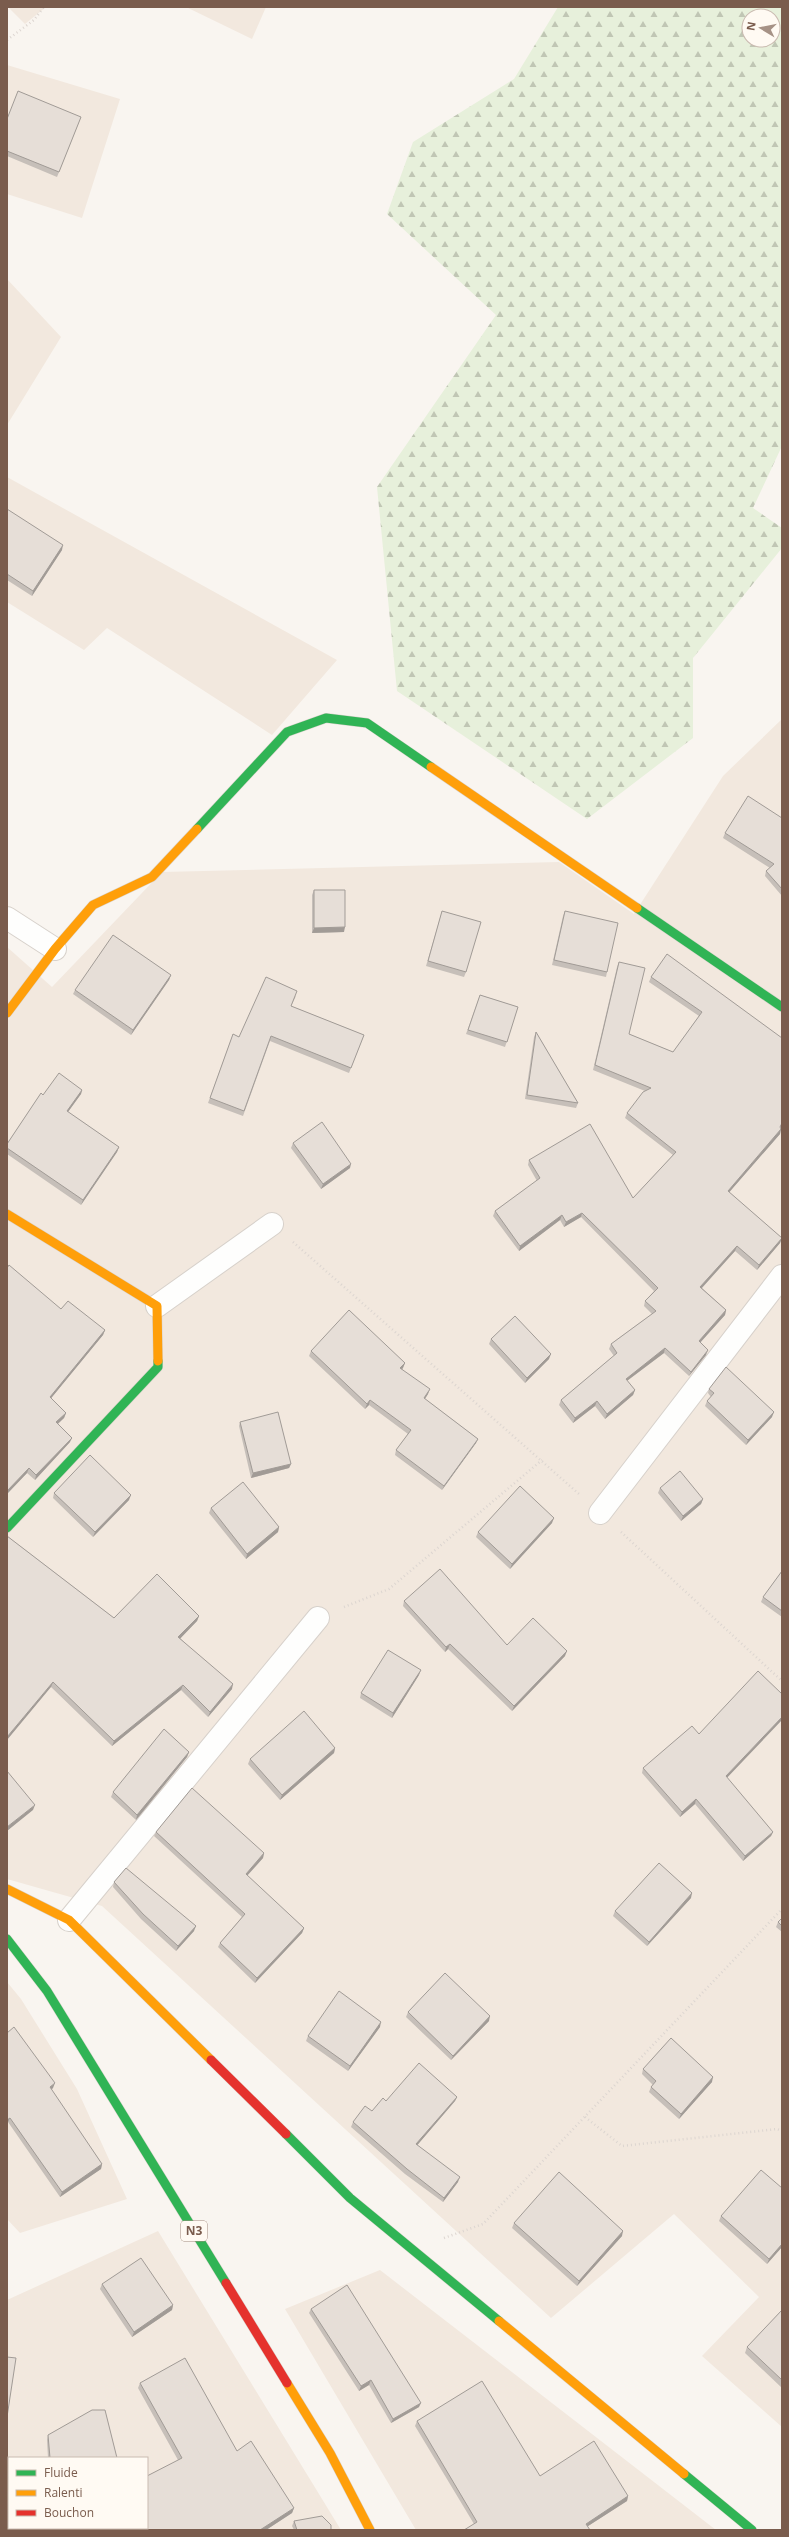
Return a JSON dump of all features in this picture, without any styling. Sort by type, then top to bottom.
[{"type":"main road","points":[[7,1012],[55,949],[93,905],[152,877],[287,732],[326,718],[367,723],[782,1007]]},
{"type":"main road","points":[[7,1214],[157,1306],[158,1367],[7,1528]]},
{"type":"main road","points":[[7,1889],[69,1920],[350,2198],[752,2530]]},
{"type":"main road","name":"N3","points":[[7,1939],[47,1991],[330,2453],[370,2530]]},
{"type":"street","points":[[7,918],[55,949]]},
{"type":"street","points":[[157,1306],[272,1224]]},
{"type":"street","points":[[600,1513],[782,1276]]},
{"type":"street","points":[[69,1920],[318,1618]]},
{"type":"path","points":[[7,40],[34,20],[44,7]]},
{"type":"path","points":[[272,1224],[542,1460],[782,1681]]},
{"type":"path","points":[[318,1618],[389,1589],[542,1460]]},
{"type":"path","points":[[419,2255],[450,2235],[483,2224],[782,1909]]},
{"type":"path","points":[[585,2117],[622,2146],[777,2129],[782,2131]]},
{"type":"shaded area","points":[[8,7],[46,7],[25,24]]},
{"type":"shaded area","points":[[186,7],[266,7],[252,39]]},
{"type":"shaded area","points":[[7,65],[120,99],[82,218],[7,194]]},
{"type":"shaded area","points":[[7,279],[61,337],[7,425]]},
{"type":"shaded area","points":[[7,477],[337,660],[272,735],[107,628],[84,650],[7,602]]},
{"type":"shaded area","points":[[782,719],[782,2427],[702,2356],[759,2297],[674,2214],[551,2318],[102,1906],[7,1879],[7,947],[52,987],[162,872],[559,862],[634,914],[723,776]]},
{"type":"shaded area","points":[[7,1982],[21,1999],[77,2089],[127,2199],[20,2233],[7,2219]]},
{"type":"shaded area","points":[[158,2231],[341,2530],[7,2530],[7,2300]]},
{"type":"shaded area","points":[[380,2270],[716,2530],[416,2530],[285,2309]]},
{"type":"green space","points":[[558,7],[782,7],[782,446],[753,508],[782,528],[782,548],[693,658],[693,738],[587,819],[397,691],[377,487],[496,315],[387,214],[413,142],[514,79]]},
{"type":"building","points":[[18,91],[81,117],[59,172],[7,151],[7,119]]},
{"type":"building","points":[[7,509],[63,545],[33,591],[7,574]]},
{"type":"building","points":[[748,796],[782,818],[782,889],[766,871],[774,864],[725,833]]},
{"type":"building","points":[[314,890],[345,890],[345,927],[314,928]]},
{"type":"building","points":[[442,911],[481,922],[466,972],[428,961]]},
{"type":"building","points":[[565,911],[618,923],[607,972],[554,960]]},
{"type":"building","points":[[113,935],[171,975],[133,1030],[75,990]]},
{"type":"building","points":[[667,954],[782,1038],[781,1129],[728,1191],[782,1238],[759,1265],[737,1246],[700,1287],[726,1310],[699,1341],[708,1350],[691,1372],[665,1348],[626,1379],[635,1390],[607,1414],[597,1401],[575,1418],[561,1400],[617,1353],[611,1344],[656,1311],[645,1301],[658,1288],[582,1213],[566,1222],[562,1215],[520,1246],[495,1211],[540,1178],[529,1160],[590,1124],[633,1198],[676,1152],[627,1113],[643,1092],[651,1088],[595,1065],[619,962],[645,968],[629,1034],[673,1052],[702,1012],[651,977]]},
{"type":"building","points":[[266,977],[297,991],[291,1006],[364,1035],[351,1068],[271,1036],[244,1111],[210,1098],[233,1034],[239,1037]]},
{"type":"building","points":[[480,995],[518,1007],[507,1042],[468,1030]]},
{"type":"building","points":[[536,1032],[578,1103],[527,1095]]},
{"type":"building","points":[[59,1073],[82,1090],[67,1111],[119,1147],[83,1200],[7,1148],[7,1144],[41,1093],[43,1095]]},
{"type":"building","points":[[322,1122],[351,1164],[323,1184],[293,1143]]},
{"type":"building","points":[[9,1265],[61,1309],[68,1301],[105,1330],[50,1397],[66,1413],[56,1422],[72,1438],[36,1475],[29,1468],[7,1491],[7,1268]]},
{"type":"building","points":[[349,1310],[405,1363],[400,1368],[430,1389],[424,1398],[478,1439],[444,1486],[396,1450],[411,1430],[370,1400],[367,1404],[311,1351]]},
{"type":"building","points":[[515,1316],[551,1354],[527,1378],[491,1339]]},
{"type":"building","points":[[726,1367],[774,1412],[748,1440],[707,1401],[714,1393],[709,1389]]},
{"type":"building","points":[[278,1412],[291,1464],[253,1473],[240,1422]]},
{"type":"building","points":[[90,1455],[131,1495],[95,1532],[54,1493]]},
{"type":"building","points":[[680,1471],[703,1499],[683,1516],[660,1488]]},
{"type":"building","points":[[243,1482],[279,1527],[247,1554],[211,1508]]},
{"type":"building","points":[[520,1486],[554,1518],[512,1564],[478,1532]]},
{"type":"building","points":[[7,1536],[114,1618],[157,1574],[199,1616],[178,1637],[233,1684],[210,1712],[183,1685],[114,1741],[53,1682],[7,1737]]},
{"type":"building","points":[[440,1569],[507,1645],[533,1618],[567,1651],[514,1706],[450,1644],[446,1647],[404,1601]]},
{"type":"building","points":[[782,1571],[782,1611],[763,1597]]},
{"type":"building","points":[[388,1650],[421,1670],[393,1713],[361,1693]]},
{"type":"building","points":[[758,1671],[782,1694],[782,1717],[726,1776],[773,1832],[745,1856],[696,1799],[682,1812],[643,1768],[692,1726],[699,1734]]},
{"type":"building","points":[[304,1711],[335,1748],[282,1795],[250,1759]]},
{"type":"building","points":[[164,1729],[189,1752],[137,1815],[113,1792]]},
{"type":"building","points":[[7,1771],[35,1805],[7,1827]]},
{"type":"building","points":[[192,1788],[264,1853],[246,1874],[304,1928],[257,1978],[220,1943],[245,1914],[156,1832]]},
{"type":"building","points":[[659,1863],[692,1893],[649,1942],[615,1911]]},
{"type":"building","points":[[126,1868],[196,1926],[178,1946],[143,1914],[114,1882]]},
{"type":"building","points":[[782,1918],[782,1926],[778,1922]]},
{"type":"building","points":[[445,1973],[490,2016],[453,2056],[408,2012]]},
{"type":"building","points":[[339,1991],[381,2022],[350,2066],[308,2036]]},
{"type":"building","points":[[14,2027],[55,2083],[50,2087],[102,2164],[62,2192],[10,2118],[7,2120],[7,2033]]},
{"type":"building","points":[[671,2038],[713,2077],[681,2114],[651,2087],[656,2081],[643,2069]]},
{"type":"building","points":[[419,2063],[457,2097],[416,2144],[460,2177],[444,2198],[407,2169],[353,2122],[365,2106],[372,2111],[383,2098],[386,2101]]},
{"type":"building","points":[[761,2170],[782,2188],[782,2244],[769,2259],[721,2216]]},
{"type":"building","points":[[559,2172],[623,2231],[579,2281],[514,2223]]},
{"type":"building","points":[[141,2258],[173,2305],[134,2332],[102,2284]]},
{"type":"building","points":[[347,2285],[421,2403],[393,2419],[371,2380],[361,2386],[311,2309]]},
{"type":"building","points":[[782,2310],[782,2380],[747,2347]]},
{"type":"building","points":[[7,2357],[16,2358],[7,2417]]},
{"type":"building","points":[[185,2358],[237,2451],[251,2441],[294,2508],[260,2530],[56,2530],[148,2529],[148,2475],[182,2458],[140,2383]]},
{"type":"building","points":[[482,2381],[540,2476],[594,2441],[628,2496],[586,2524],[590,2530],[464,2530],[477,2522],[417,2421]]},
{"type":"building","points":[[92,2410],[105,2410],[117,2457],[50,2457],[48,2435]]},
{"type":"building","points":[[8,2490],[8,2529],[11,2530],[7,2530]]},
{"type":"building","points":[[322,2516],[331,2525],[331,2530],[297,2530],[294,2521]]},
{"type":"traffic: fast","points":[[197,829],[287,732],[326,718],[367,723],[431,767]]},
{"type":"traffic: fast","points":[[637,908],[782,1007]]},
{"type":"traffic: fast","points":[[7,1528],[158,1367],[158,1361]]},
{"type":"traffic: fast","points":[[7,1939],[47,1991],[226,2283]]},
{"type":"traffic: fast","points":[[286,2134],[350,2198],[499,2321]]},
{"type":"traffic: fast","points":[[684,2474],[752,2530]]},
{"type":"traffic: slow","points":[[431,767],[637,908]]},
{"type":"traffic: slow","points":[[7,1013],[55,949],[93,905],[152,877],[197,829]]},
{"type":"traffic: slow","points":[[7,1214],[157,1306],[158,1361]]},
{"type":"traffic: slow","points":[[7,1889],[69,1920],[211,2060]]},
{"type":"traffic: slow","points":[[499,2321],[684,2474]]},
{"type":"traffic: slow","points":[[287,2383],[330,2453],[370,2530]]},
{"type":"traffic: jam","points":[[211,2060],[286,2134]]},
{"type":"traffic: jam","points":[[226,2283],[287,2383]]}]
